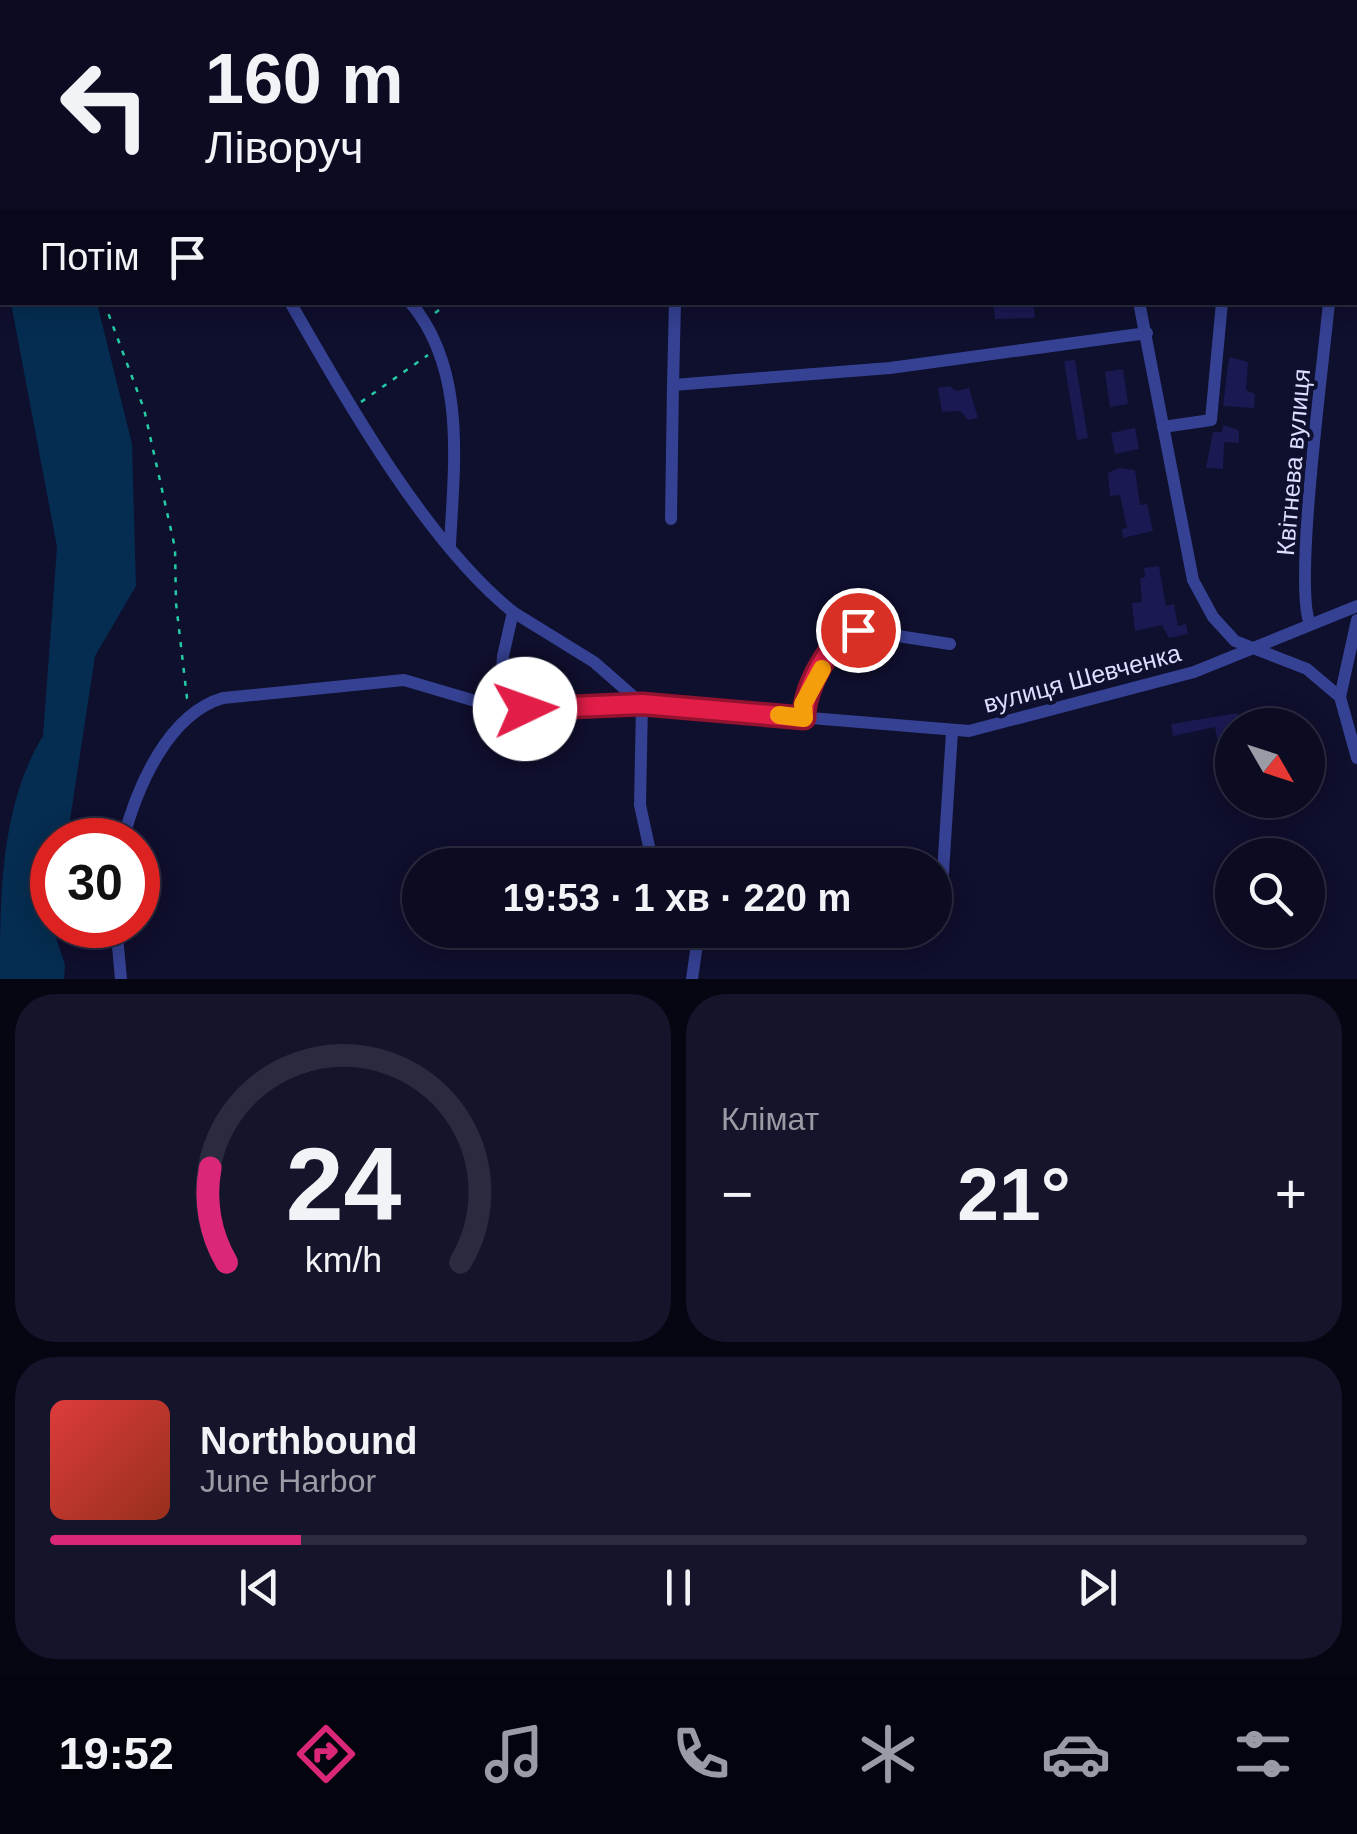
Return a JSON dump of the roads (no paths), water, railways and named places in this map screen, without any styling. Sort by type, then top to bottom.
[{"type":"street","points":[[292,305],[352,409],[484,589],[594,662],[642,704],[640,805],[649,848]]},
{"type":"street","points":[[412,305],[438,348],[451,403],[455,448],[450,546]]},
{"type":"street","points":[[671,518],[675,305]]},
{"type":"street","points":[[1141,305],[1193,580],[1213,616],[1248,649],[1307,669],[1340,696]]},
{"type":"street","points":[[1163,427],[1211,420],[1222,305]]},
{"type":"street","name":"Квітнева вулиця","points":[[1310,624],[1306,615],[1307,556],[1329,305]]},
{"type":"street","points":[[673,386],[890,368],[1147,333]]},
{"type":"street","name":"вулиця Шевченка","points":[[132,818],[167,740],[198,705],[223,698],[419,680],[499,708],[642,704],[952,732],[990,728],[1176,677],[1357,606]]},
{"type":"street","points":[[499,708],[503,656],[514,612]]},
{"type":"street","points":[[1357,620],[1340,696],[1357,758]]},
{"type":"street","points":[[804,718],[810,690],[844,634],[858,630],[950,644]]},
{"type":"street","points":[[945,848],[952,732]]},
{"type":"street","points":[[116,948],[116,972],[121,979]]},
{"type":"street","points":[[692,979],[696,948]]},
{"type":"water","points":[[11,305],[97,305],[132,444],[136,586],[95,656],[70,818],[30,818],[30,948],[59,948],[65,965],[64,979],[0,979],[2,885],[10,822],[29,763],[43,736],[57,547]]}]
